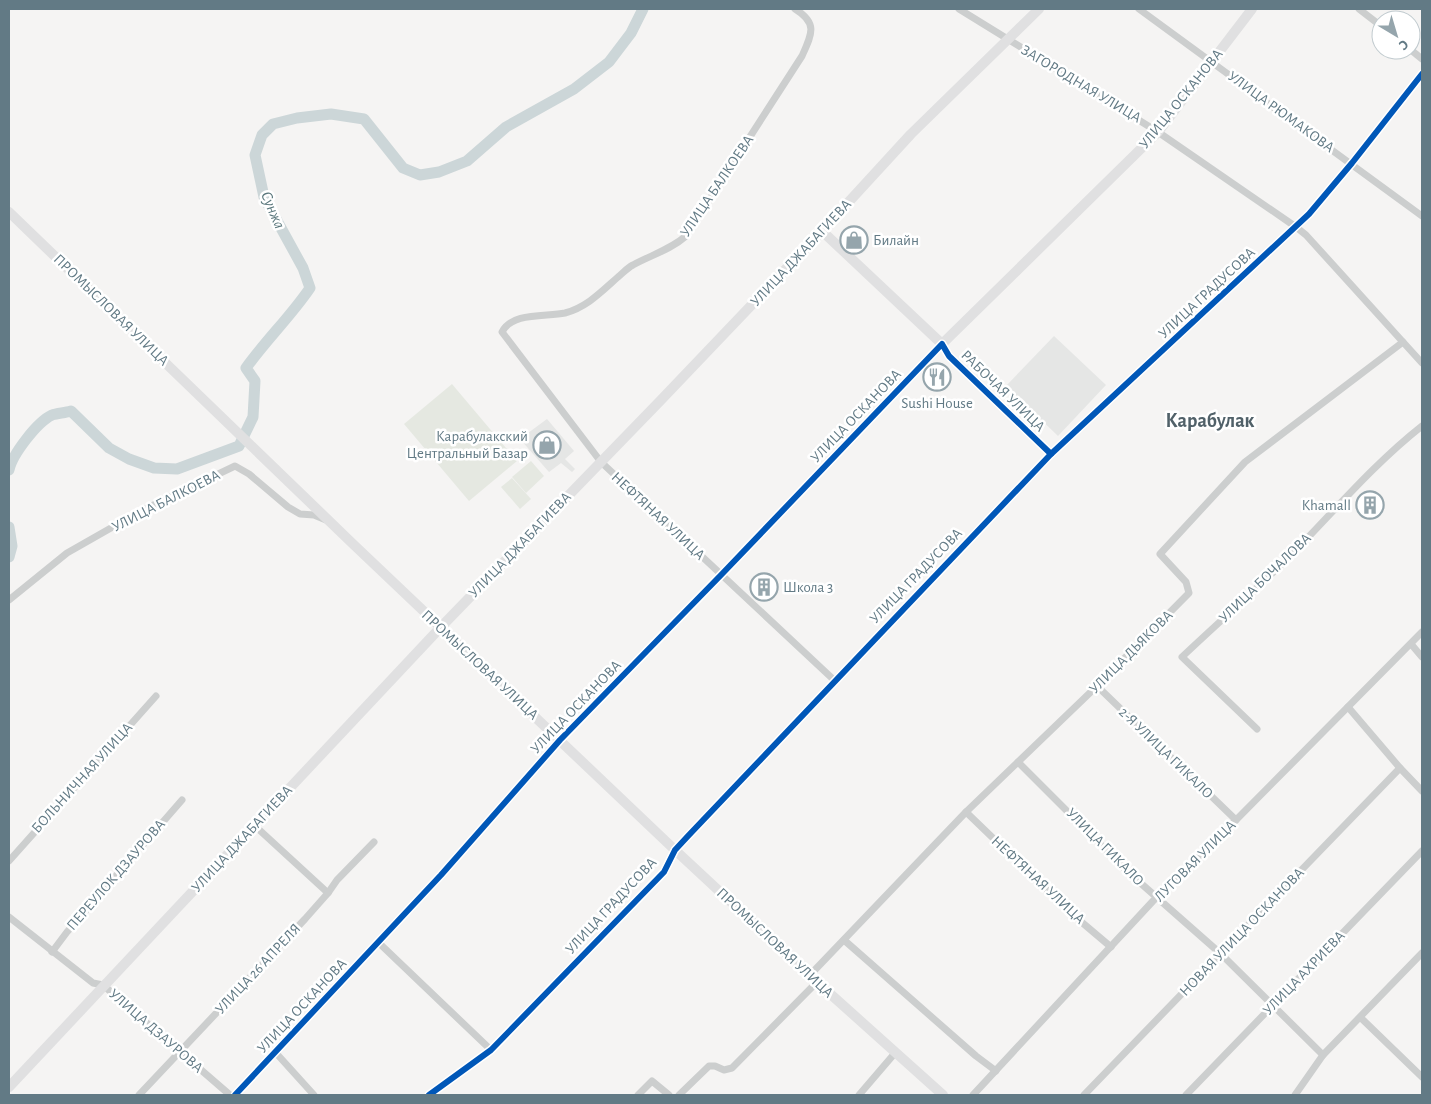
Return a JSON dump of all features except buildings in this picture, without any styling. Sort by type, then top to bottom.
[{"type":"main road","name":"УЛИЦА ДЖАБАГИЕВА","points":[[9,1087],[440,628],[822,231],[911,134],[1009,40],[1038,9]]},
{"type":"main road","name":"УЛИЦА ОСКАНОВА","points":[[942,344],[1158,132],[1252,9]]},
{"type":"main road","name":"ПРОМЫСЛОВАЯ УЛИЦА","points":[[9,212],[440,628],[675,850],[943,1095]]},
{"type":"main road","name":"РАБОЧАЯ УЛИЦА","points":[[822,231],[942,344]]},
{"type":"street","name":"УЛИЦА БАЛКОЕВА","points":[[502,332],[511,322],[540,315],[564,313],[587,304],[632,266],[671,248],[686,236],[802,56],[811,36],[811,23],[806,16],[795,9]]},
{"type":"street","name":"ЗАГОРОДНАЯ УЛИЦА","points":[[959,9],[1158,132],[1306,235],[1422,363]]},
{"type":"street","name":"УЛИЦА РЮМАКОВА","points":[[1138,9],[1352,163],[1422,216]]},
{"type":"street","points":[[1359,9],[1371,18]]},
{"type":"street","name":"УЛИЦА ГРАДУСОВА","points":[[430,1095],[491,1050],[664,872],[675,850],[834,680],[1051,454],[1296,228],[1352,163],[1422,74]]},
{"type":"street","name":"НЕФТЯНАЯ УЛИЦА","points":[[502,332],[601,462],[834,680]]},
{"type":"street","name":"УЛИЦА ДЬЯКОВА","points":[[679,1095],[709,1066],[715,1066],[724,1070],[732,1068],[814,979],[844,940],[966,812],[1097,686],[1189,593],[1186,582],[1160,554],[1245,462],[1403,342]]},
{"type":"street","name":"РАБОЧАЯ УЛИЦА","points":[[942,344],[949,356],[1051,454]]},
{"type":"street","name":"УЛИЦА ОСКАНОВА","points":[[235,1095],[442,875],[560,740],[942,344]]},
{"type":"street","name":"УЛИЦА БОЧАЛОВА","points":[[1256,729],[1182,657],[1293,553],[1355,488],[1422,426]]},
{"type":"street","name":"УЛИЦА БАЛКОЕВА","points":[[9,600],[67,553],[139,512],[235,466],[249,474],[288,507],[300,514],[314,515],[328,521]]},
{"type":"street","name":"ЛУГОВАЯ УЛИЦА","points":[[973,1095],[1154,901],[1422,632]]},
{"type":"street","points":[[1411,644],[1422,657]]},
{"type":"street","name":"2-Я УЛИЦА ГИКАЛО","points":[[1097,686],[1236,820]]},
{"type":"street","name":"БОЛЬНИЧНАЯ УЛИЦА","points":[[9,861],[156,696]]},
{"type":"street","points":[[1348,707],[1422,791]]},
{"type":"street","name":"УЛИЦА ГИКАЛО","points":[[1018,762],[1128,872],[1220,954],[1323,1055]]},
{"type":"street","name":"НОВАЯ УЛИЦА ОСКАНОВА","points":[[1084,1095],[1400,768]]},
{"type":"street","name":"ПЕРЕУЛОК ДЗАУРОВА","points":[[52,952],[67,932],[182,800]]},
{"type":"street","name":"НЕФТЯНАЯ УЛИЦА","points":[[966,812],[1072,914],[1111,947]]},
{"type":"street","points":[[254,825],[328,893]]},
{"type":"street","name":"УЛИЦА 26 АПРЕЛЯ","points":[[139,1095],[374,842]]},
{"type":"street","name":"УЛИЦА АХРИЕВА","points":[[1186,1095],[1422,851]]},
{"type":"street","name":"УЛИЦА ДЗАУРОВА","points":[[9,917],[93,983],[104,986],[230,1095]]},
{"type":"street","points":[[844,940],[976,1056],[996,1071]]},
{"type":"street","points":[[378,943],[491,1050]]},
{"type":"street","points":[[1295,1095],[1323,1055],[1422,953]]},
{"type":"street","points":[[1361,1018],[1422,1077]]},
{"type":"street","points":[[276,1053],[314,1095]]},
{"type":"street","points":[[859,1095],[895,1053]]},
{"type":"street","points":[[638,1095],[652,1081],[669,1095]]},
{"type":"shaded area","points":[[1054,336],[1106,385],[1058,436],[1006,386]]},
{"type":"shaded area","points":[[452,384],[517,461],[469,501],[404,424]]},
{"type":"shaded area","name":"Карабулакский Центральный Базар","points":[[547,419],[574,451],[565,459],[575,469],[572,472],[561,463],[549,472],[520,439]]},
{"type":"shaded area","points":[[531,461],[544,476],[526,493],[512,477]]},
{"type":"shaded area","points":[[512,478],[531,499],[520,509],[501,487]]},
{"type":"waterway","name":"Сунжа","points":[[9,470],[20,448],[39,424],[52,415],[71,411],[109,448],[129,459],[154,468],[177,469],[239,446],[253,417],[255,381],[246,368],[310,288],[303,268],[264,197],[255,155],[262,135],[273,124],[297,118],[331,114],[364,119],[403,168],[420,175],[439,172],[467,161],[506,127],[574,89],[609,62],[631,33],[643,9]]},
{"type":"waterway","name":"Сунжа","points":[[9,527],[12,546],[9,557]]},
{"type":"cycle path","points":[[429,1095],[491,1050],[664,872],[675,850],[1051,454],[1309,214],[1422,74]]},
{"type":"cycle path","points":[[235,1095],[441,875],[560,740],[942,344],[949,356],[1051,454]]},
{"type":"place","name":"Билайн","points":[[854,240]]},
{"type":"place","name":"Sushi House","points":[[937,377]]},
{"type":"place","name":"Карабулакский Центральный Базар","points":[[547,445]]},
{"type":"place","name":"Khamall","points":[[1370,505]]},
{"type":"place","name":"Школа 3","points":[[764,587]]},
{"type":"district","name":"Карабулак","points":[[1210,421]]}]
